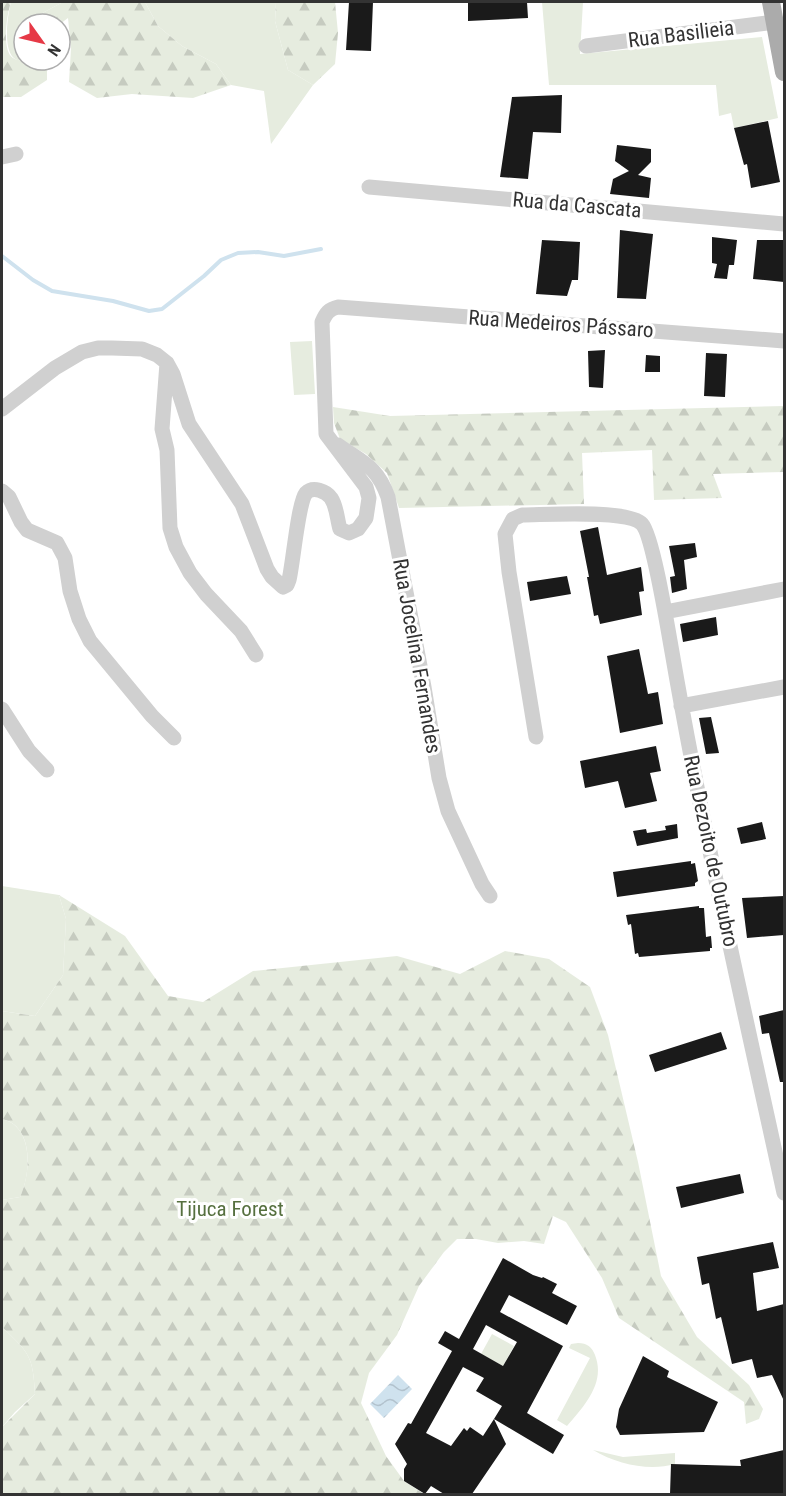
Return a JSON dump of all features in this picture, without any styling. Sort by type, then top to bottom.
[{"type":"main road","points":[[771,2],[784,72]]},
{"type":"street","name":"Rua Basilieia","points":[[586,46],[775,22]]},
{"type":"street","name":"Rua da Cascata","points":[[369,187],[784,224]]},
{"type":"street","name":"Rua Medeiros Pássaro","points":[[326,434],[322,322],[326,313],[338,307],[784,341]]},
{"type":"street","points":[[2,409],[56,368],[82,352],[98,348],[142,349],[156,355],[167,363],[173,374],[189,424],[242,504],[267,569],[272,578],[283,587],[289,580],[306,493],[319,490],[331,498],[340,529],[346,532],[358,530],[366,518],[369,498],[366,487],[326,434]]},
{"type":"street","points":[[167,363],[162,429],[167,450],[170,528],[176,547],[190,573],[206,594],[241,631],[256,654]]},
{"type":"street","name":"Rua Jocelina Fernandes","points":[[326,434],[363,460],[377,473],[388,497],[439,778],[448,811],[489,896]]},
{"type":"street","points":[[2,491],[9,497],[27,530],[57,543],[65,558],[70,591],[79,619],[90,641],[152,716],[174,738]]},
{"type":"street","name":"Rua Dezoito de Outubro","points":[[536,737],[505,534],[513,519],[522,515],[618,515],[636,519],[646,530],[665,612],[681,706],[739,992],[778,1131],[784,1193]]},
{"type":"street","points":[[665,612],[784,589]]},
{"type":"street","points":[[681,706],[784,687]]},
{"type":"street","points":[[2,709],[29,751],[47,770]]},
{"type":"green space","points":[[2,2],[11,2],[6,40],[9,54],[12,57],[12,72],[47,72],[47,80],[21,97],[2,97]]},
{"type":"green space","points":[[11,2],[63,2],[44,12],[12,12],[12,56],[7,39]]},
{"type":"green space","points":[[63,2],[145,2],[158,26],[182,46],[216,64],[231,85],[193,98],[132,94],[97,98],[69,82],[70,72],[72,72],[72,12],[44,12]]},
{"type":"green space","points":[[145,2],[276,2],[275,21],[288,70],[313,85],[271,144],[264,91],[231,85],[216,64],[182,46],[158,26]]},
{"type":"green space","points":[[276,2],[335,2],[338,33],[335,64],[313,85],[288,70],[275,21]]},
{"type":"green space","points":[[542,2],[583,2],[580,54],[762,37],[778,118],[734,128],[731,113],[719,116],[716,85],[549,85]]},
{"type":"green space","points":[[312,341],[315,394],[294,395],[290,342]]},
{"type":"green space","points":[[784,406],[784,472],[713,474],[722,498],[654,500],[652,450],[582,453],[584,504],[399,508],[387,473],[366,454],[340,439],[334,423],[333,407],[390,416]]},
{"type":"green space","points":[[2,886],[59,895],[66,919],[63,975],[35,1016],[2,1011]]},
{"type":"green space","name":"Tijuca Forest","points":[[59,895],[125,936],[168,996],[203,1002],[253,971],[397,956],[460,974],[505,951],[549,959],[590,987],[608,1035],[638,1162],[661,1276],[697,1337],[749,1385],[763,1409],[759,1419],[746,1424],[744,1402],[619,1318],[602,1278],[566,1222],[553,1216],[544,1244],[524,1241],[498,1243],[476,1239],[457,1239],[444,1252],[419,1286],[397,1335],[369,1373],[361,1403],[386,1456],[404,1481],[424,1494],[2,1494],[2,1427],[35,1394],[33,1371],[28,1356],[2,1327],[2,1200],[20,1197],[28,1164],[25,1140],[20,1131],[12,1123],[2,1119],[2,1011],[35,1016],[63,975],[66,919]]},
{"type":"green space","points":[[2,1119],[12,1123],[20,1131],[25,1141],[28,1164],[20,1197],[2,1200]]},
{"type":"green space","points":[[2,1327],[28,1356],[33,1371],[35,1394],[2,1427]]},
{"type":"green space","points":[[492,1334],[514,1346],[503,1366],[481,1354]]},
{"type":"green space","points":[[571,1344],[589,1346],[592,1350],[598,1365],[598,1375],[592,1394],[567,1426],[557,1420],[590,1358],[569,1348]]},
{"type":"green space","points":[[593,1450],[623,1457],[675,1453],[675,1464],[645,1467],[613,1460]]},
{"type":"water","points":[[398,1375],[412,1389],[384,1418],[370,1404]]},
{"type":"building","points":[[349,2],[373,2],[371,51],[346,50]]},
{"type":"building","points":[[468,2],[527,2],[528,18],[468,21]]},
{"type":"building","points":[[562,95],[561,133],[533,132],[528,179],[500,177],[512,97]]},
{"type":"building","points":[[768,121],[780,182],[751,188],[747,164],[744,165],[734,128]]},
{"type":"building","points":[[617,145],[651,149],[651,162],[638,175],[651,178],[649,198],[610,194],[613,179],[629,171],[615,161]]},
{"type":"building","points":[[620,230],[653,234],[646,299],[617,298]]},
{"type":"building","points":[[712,237],[737,240],[734,265],[729,265],[727,279],[714,278],[717,264],[712,263]]},
{"type":"building","points":[[542,240],[580,242],[578,280],[572,280],[567,296],[536,294]]},
{"type":"building","points":[[757,240],[784,240],[784,282],[753,279]]},
{"type":"building","points":[[605,350],[603,388],[589,387],[588,351]]},
{"type":"building","points":[[706,353],[727,354],[725,397],[704,396]]},
{"type":"building","points":[[646,355],[660,356],[660,372],[645,372]]},
{"type":"building","points":[[598,527],[607,575],[641,567],[644,591],[639,592],[642,615],[600,624],[598,615],[594,616],[580,531]]},
{"type":"building","points":[[695,543],[697,557],[684,560],[687,589],[672,593],[670,577],[675,576],[669,546]]},
{"type":"building","points":[[567,576],[571,594],[530,601],[527,582]]},
{"type":"building","points":[[716,617],[718,635],[683,642],[680,624]]},
{"type":"building","points":[[639,649],[648,694],[658,692],[663,724],[620,733],[607,656]]},
{"type":"building","points":[[711,717],[719,753],[706,754],[699,718]]},
{"type":"building","points":[[656,746],[661,771],[650,773],[657,801],[625,808],[618,781],[585,788],[580,761]]},
{"type":"building","points":[[762,822],[766,839],[741,844],[737,828]]},
{"type":"building","points":[[677,824],[678,838],[637,846],[633,831],[646,829],[647,833],[666,830],[665,826]]},
{"type":"building","points":[[691,861],[691,864],[695,863],[698,881],[695,886],[617,897],[613,872]]},
{"type":"building","points":[[784,896],[784,935],[747,938],[742,898]]},
{"type":"building","points":[[699,906],[699,908],[704,908],[706,937],[711,936],[710,951],[639,957],[638,953],[635,954],[631,924],[628,925],[626,915]]},
{"type":"building","points":[[784,1010],[784,1082],[780,1082],[769,1033],[762,1034],[759,1016]]},
{"type":"building","points":[[721,1032],[727,1049],[655,1072],[649,1055]]},
{"type":"building","points":[[740,1174],[744,1193],[681,1208],[676,1187]]},
{"type":"building","points":[[773,1242],[779,1268],[753,1273],[757,1311],[784,1304],[784,1401],[772,1375],[757,1378],[752,1359],[732,1364],[721,1317],[716,1319],[709,1283],[702,1285],[697,1257]]},
{"type":"building","points":[[503,1258],[533,1275],[557,1284],[552,1293],[577,1306],[567,1325],[509,1295],[500,1312],[563,1346],[527,1413],[564,1435],[553,1454],[494,1419],[506,1444],[472,1494],[444,1494],[431,1486],[425,1494],[404,1481],[404,1469],[407,1464],[395,1444],[408,1423],[411,1424],[452,1351],[438,1343],[445,1331],[459,1339]],"holes":[[[486,1325],[517,1342],[503,1366],[473,1349]],[[463,1367],[484,1378],[476,1391],[502,1406],[483,1436],[470,1427],[467,1431],[464,1428],[451,1446],[426,1433]]]},
{"type":"building","points":[[643,1356],[669,1371],[667,1377],[718,1402],[704,1432],[620,1435],[616,1427],[619,1409]]},
{"type":"building","points":[[784,1450],[784,1494],[670,1494],[671,1464],[741,1466],[740,1460]]},
{"type":"waterway","points":[[2,256],[33,280],[52,291],[113,301],[149,311],[162,309],[221,260],[238,253],[258,252],[284,256],[321,249]]}]
